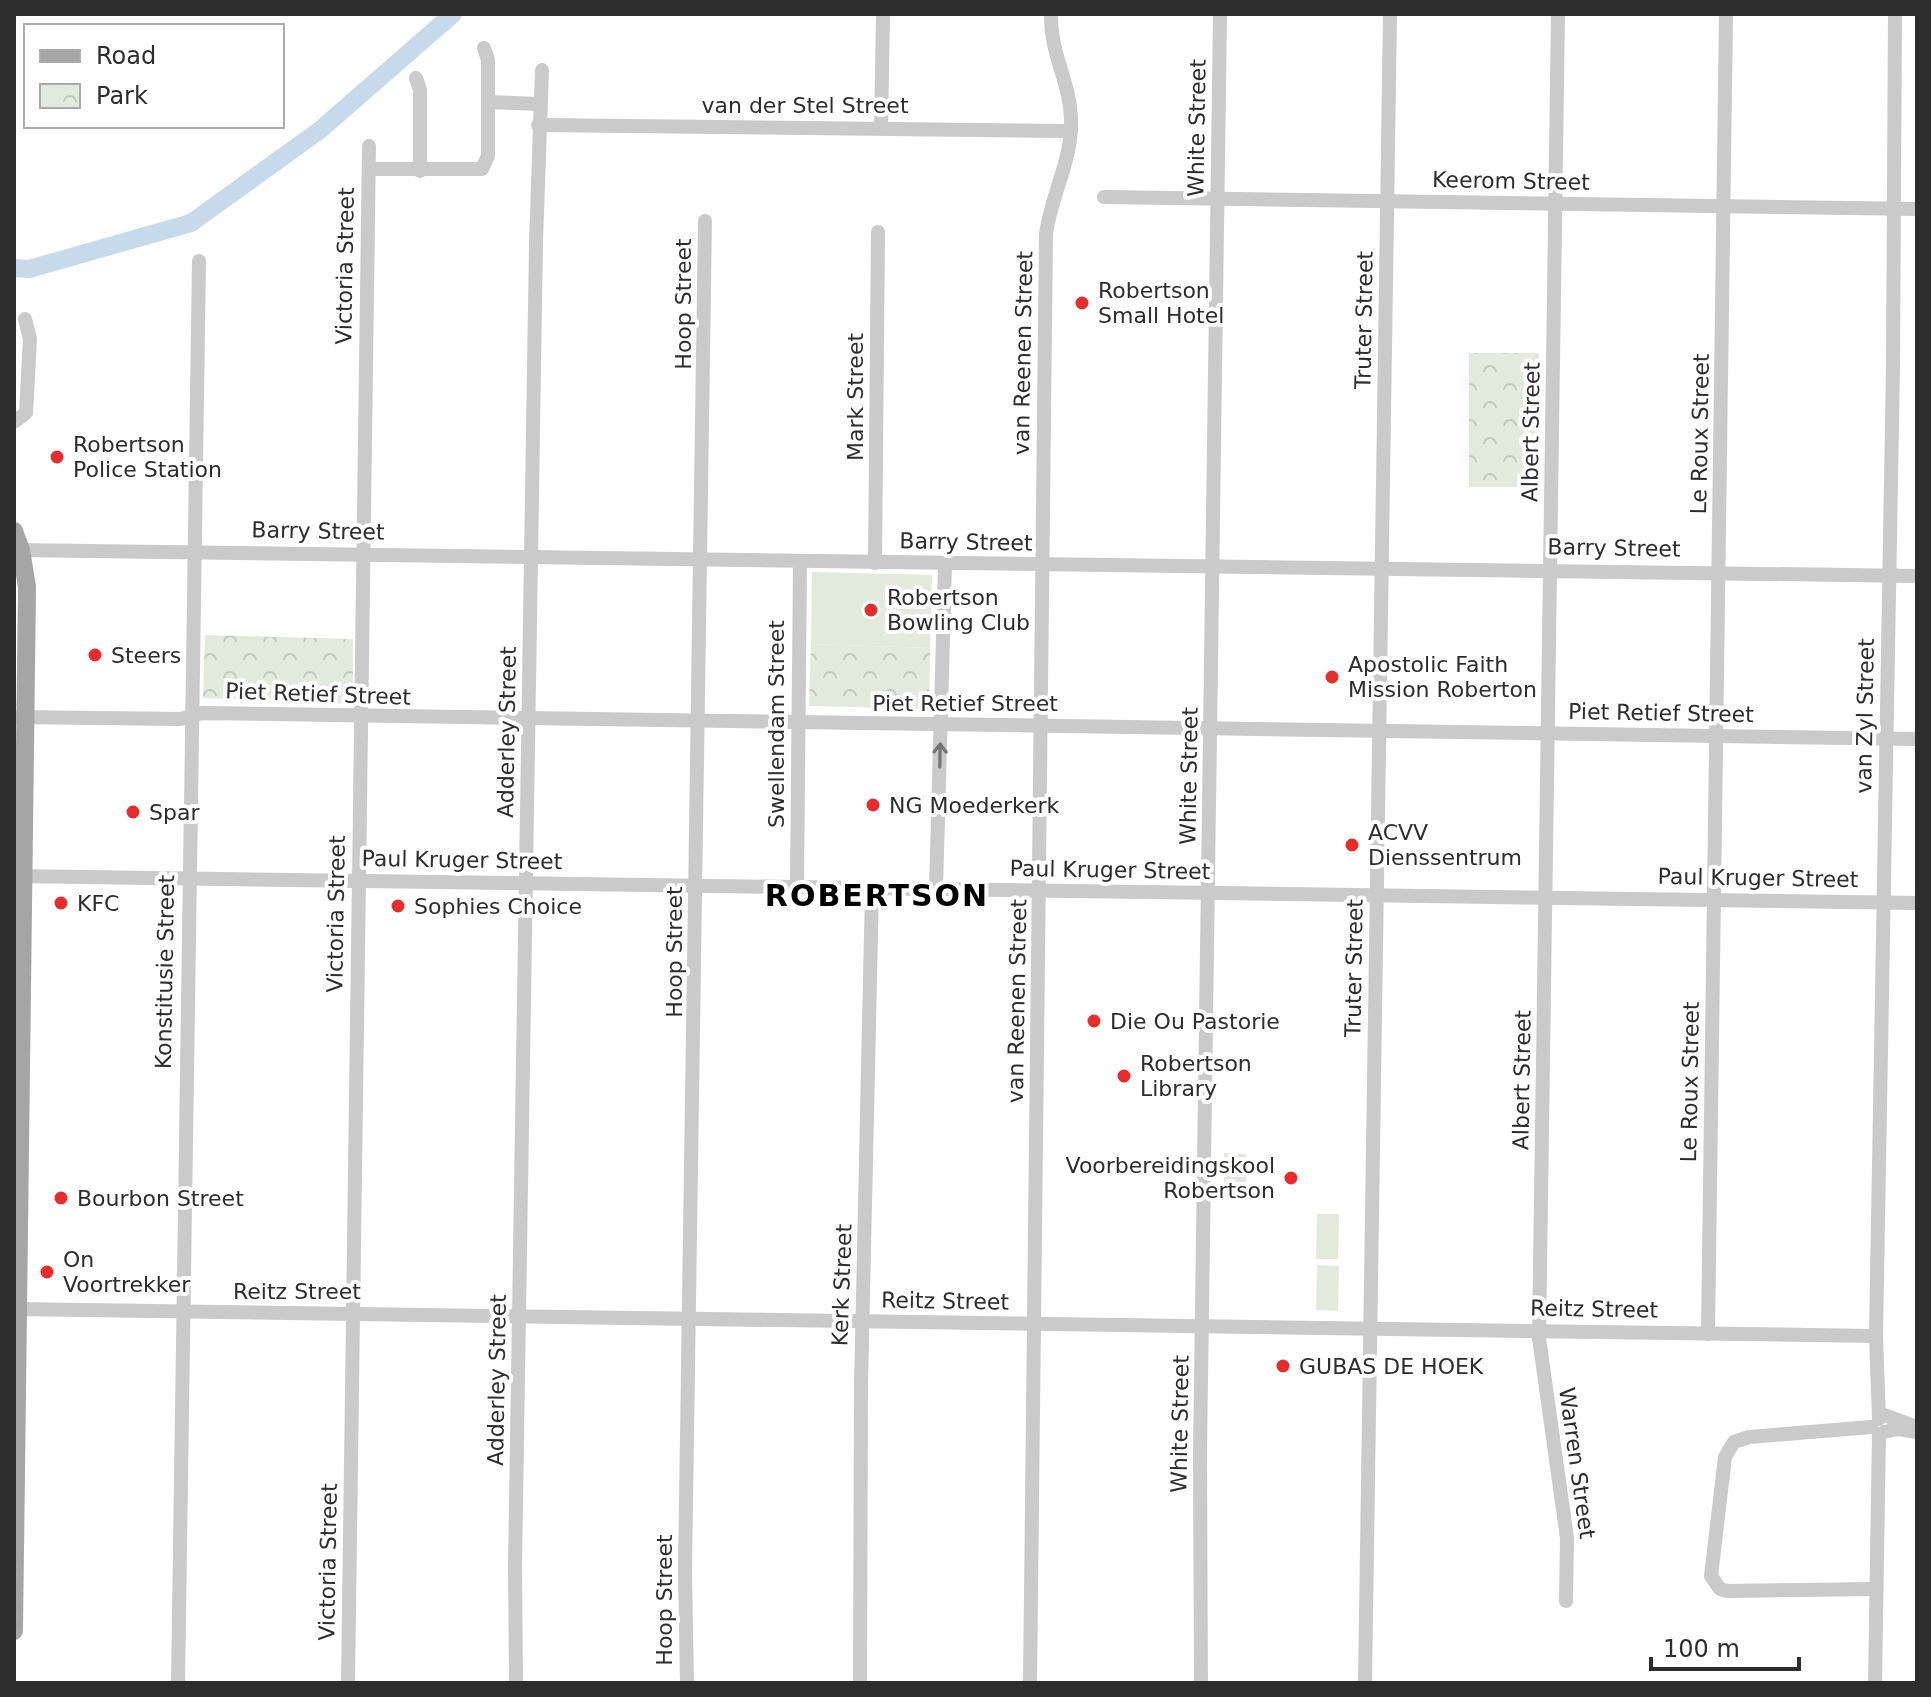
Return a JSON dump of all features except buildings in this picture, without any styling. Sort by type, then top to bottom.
[{"type":"main road","points":[[14,531],[27,587],[20,717],[14,1631]]},
{"type":"street","points":[[881,127],[883,14]]},
{"type":"street","name":"van Reenen Street","points":[[1030,1683],[1046,234],[1049,215],[1066,165],[1071,131],[1070,108],[1053,48],[1051,14]]},
{"type":"street","name":"White Street","points":[[1201,1683],[1220,14]]},
{"type":"street","name":"Truter Street","points":[[1365,1683],[1390,14]]},
{"type":"street","name":"Albert Street","points":[[1540,1330],[1558,14]]},
{"type":"street","name":"Le Roux Street","points":[[1708,1334],[1726,14]]},
{"type":"street","name":"van Zyl Street","points":[[1875,1683],[1876,1336],[1885,902],[1895,14]]},
{"type":"street","points":[[369,169],[475,172],[485,166],[488,156],[488,60],[484,48]]},
{"type":"street","name":"Adderley Street","points":[[516,1683],[538,125],[542,70]]},
{"type":"street","points":[[416,78],[420,90],[420,171]]},
{"type":"street","points":[[488,102],[539,104]]},
{"type":"street","name":"van der Stel Street","points":[[538,125],[1071,131]]},
{"type":"street","name":"Victoria Street","points":[[348,1683],[369,146]]},
{"type":"street","name":"Keerom Street","points":[[1104,197],[1917,209]]},
{"type":"street","name":"Hoop Street","points":[[687,1683],[705,221]]},
{"type":"street","name":"Mark Street","points":[[875,563],[878,232]]},
{"type":"street","name":"Konstitusie Street","points":[[178,1683],[199,261]]},
{"type":"street","points":[[14,422],[26,413],[30,339],[25,319]]},
{"type":"street","name":"Barry Street","points":[[18,550],[945,565],[1381,566],[1917,576]]},
{"type":"street","name":"Swellendam Street","points":[[797,887],[800,561]]},
{"type":"street","points":[[936,889],[945,565]]},
{"type":"street","name":"Piet Retief Street","points":[[20,717],[797,723],[1917,739]]},
{"type":"street","name":"Paul Kruger Street","points":[[20,876],[1917,903]]},
{"type":"street","name":"Kerk Street","points":[[860,1683],[863,1322],[872,889]]},
{"type":"street","name":"Reitz Street","points":[[16,1309],[1876,1336]]},
{"type":"street","name":"Warren Street","points":[[1540,1330],[1542,1374],[1567,1538],[1566,1601]]},
{"type":"street","points":[[1876,1589],[1720,1589],[1711,1576],[1725,1457],[1734,1442],[1749,1437],[1878,1425],[1917,1429]]},
{"type":"green space","points":[[1469,353],[1539,353],[1539,487],[1469,487]]},
{"type":"green space","name":"Robertson Bowling Club","points":[[812,572],[932,575],[930,648],[811,644]]},
{"type":"green space","points":[[205,635],[353,639],[353,704],[203,698]]},
{"type":"green space","points":[[811,644],[930,648],[929,709],[809,706]]},
{"type":"green space","points":[[1224,1153],[1246,1154],[1246,1200],[1224,1199]]},
{"type":"green space","points":[[1317,1214],[1339,1214],[1338,1259],[1316,1259]]},
{"type":"green space","points":[[1317,1265],[1339,1266],[1338,1311],[1316,1310]]},
{"type":"waterway","points":[[14,268],[29,269],[191,223],[320,130],[453,14]]},
{"type":"place","name":"Robertson Small Hotel","points":[[1082,303]]},
{"type":"place","name":"Robertson Police Station","points":[[57,457]]},
{"type":"place","name":"Robertson Bowling Club","points":[[871,610]]},
{"type":"place","name":"Steers","points":[[95,655]]},
{"type":"place","name":"Apostolic Faith Mission Roberton","points":[[1332,677]]},
{"type":"place","name":"NG Moederkerk","points":[[873,805]]},
{"type":"place","name":"Spar","points":[[133,812]]},
{"type":"place","name":"ACVV Dienssentrum","points":[[1352,845]]},
{"type":"place","name":"KFC","points":[[61,903]]},
{"type":"place","name":"Sophies Choice","points":[[398,906]]},
{"type":"place","name":"Die Ou Pastorie","points":[[1094,1021]]},
{"type":"place","name":"Robertson Library","points":[[1124,1076]]},
{"type":"place","name":"Voorbereidingskool Robertson","points":[[1291,1178]]},
{"type":"place","name":"Bourbon Street","points":[[61,1198]]},
{"type":"place","name":"On Voortrekker","points":[[47,1272]]},
{"type":"place","name":"GUBAS DE HOEK","points":[[1283,1366]]},
{"type":"district","name":"ROBERTSON","points":[[877,895]]}]
